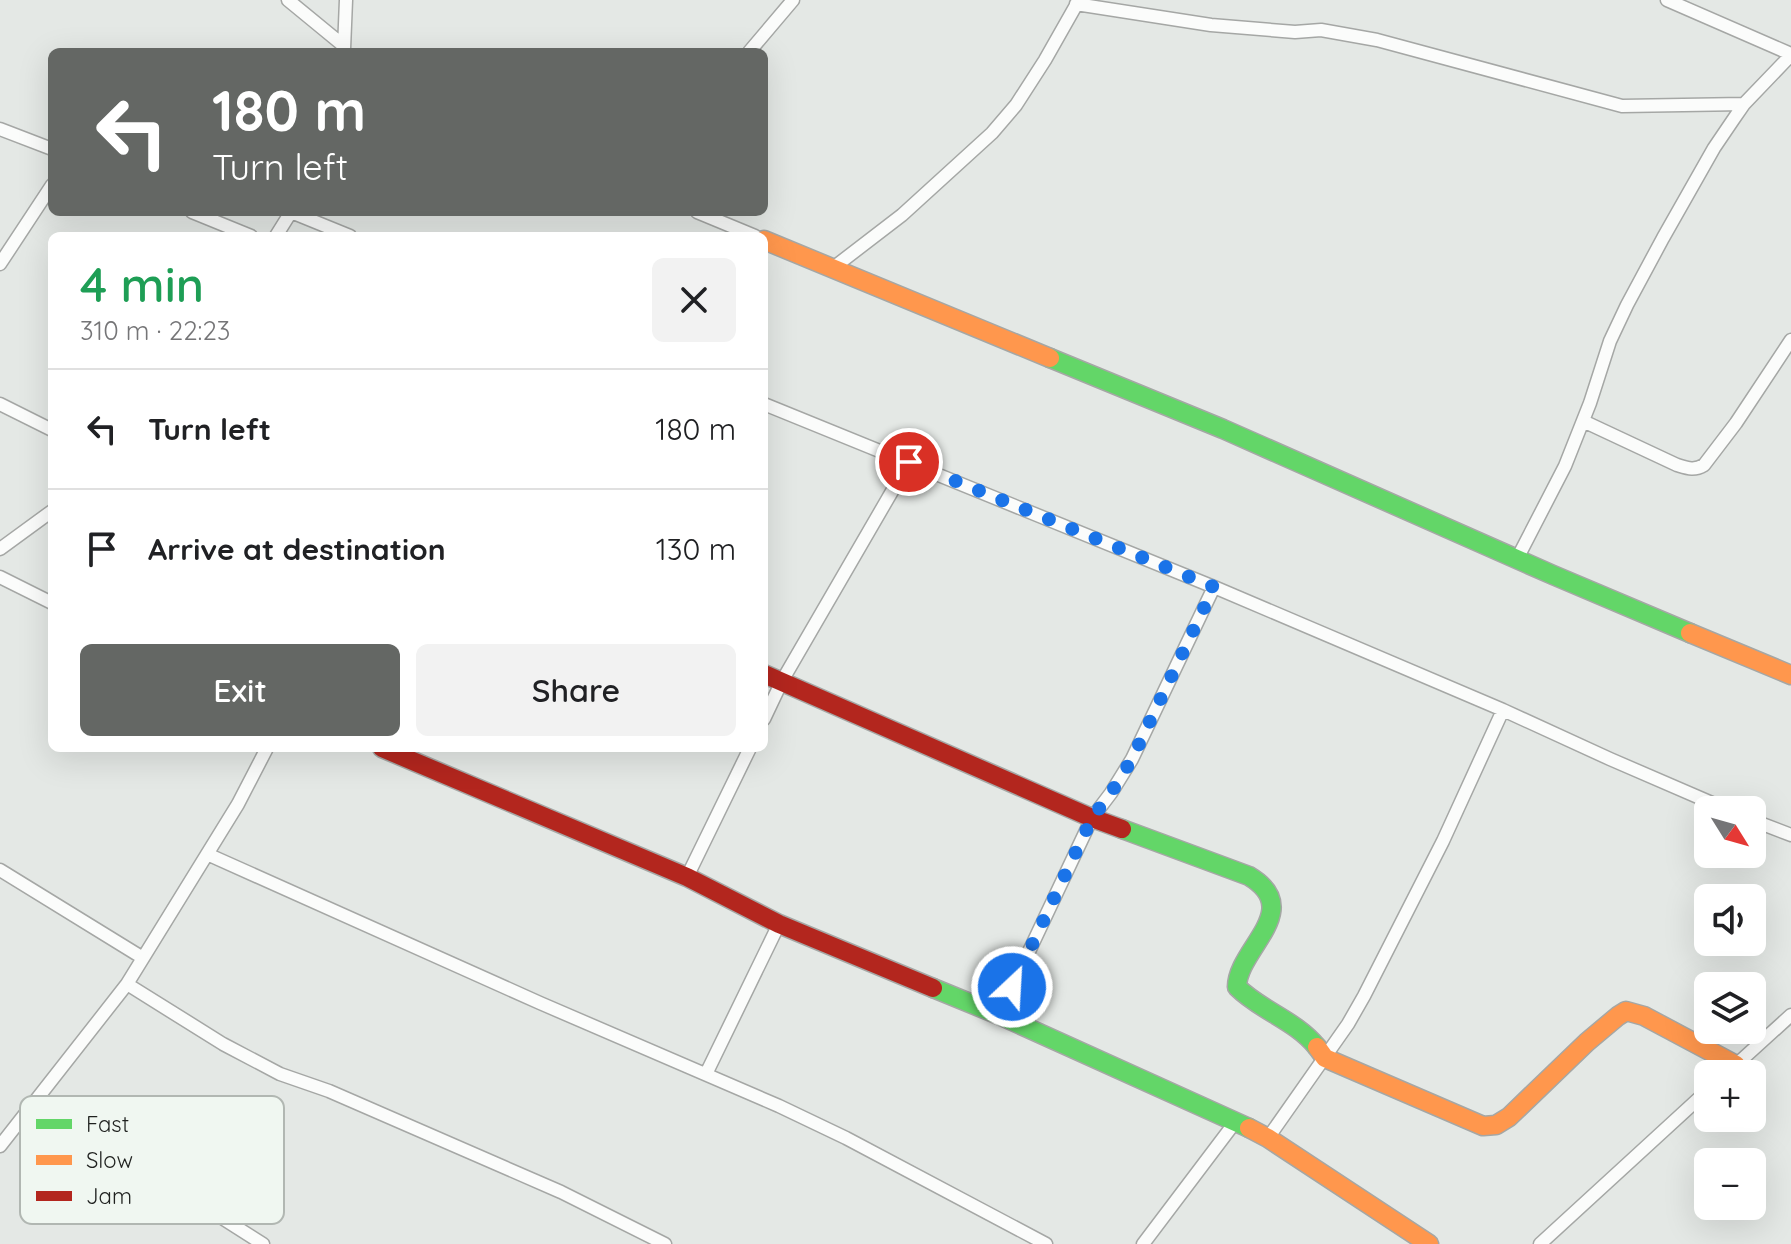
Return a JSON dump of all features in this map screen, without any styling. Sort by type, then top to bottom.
[{"type":"street","points":[[288,0],[343,48]]},
{"type":"street","points":[[344,48],[346,0]]},
{"type":"street","points":[[752,48],[793,0]]},
{"type":"street","points":[[1517,559],[1565,466],[1610,341],[1627,305],[1714,148],[1744,104],[1791,54],[1667,0]]},
{"type":"street","points":[[833,268],[902,215],[992,133],[1016,105],[1078,2],[1211,25],[1295,32],[1321,30],[1377,40],[1622,106],[1744,104]]},
{"type":"street","points":[[0,129],[48,147]]},
{"type":"street","points":[[0,264],[48,191]]},
{"type":"street","points":[[202,216],[241,232]]},
{"type":"street","points":[[301,216],[340,232]]},
{"type":"street","points":[[710,216],[746,232]]},
{"type":"street","points":[[768,242],[1223,429],[1517,559],[1791,675]]},
{"type":"street","points":[[1583,421],[1677,465],[1697,469],[1704,465],[1736,423],[1791,340]]},
{"type":"street","points":[[0,404],[48,428]]},
{"type":"street","points":[[768,406],[1214,587],[1696,796]]},
{"type":"street","points":[[768,711],[782,681],[909,462]]},
{"type":"street","points":[[0,549],[48,514]]},
{"type":"street","points":[[0,577],[48,601]]},
{"type":"street","points":[[999,1015],[1092,818],[1132,759],[1214,587]]},
{"type":"street","points":[[768,676],[1092,818],[1249,876],[1260,883],[1271,898],[1272,910],[1243,965],[1237,987],[1270,1014],[1297,1027],[1325,1058],[1483,1126],[1491,1126],[1509,1117],[1597,1033],[1625,1011],[1644,1016],[1715,1060]]},
{"type":"street","points":[[1268,1138],[1325,1058],[1364,996],[1443,841],[1503,710]]},
{"type":"street","points":[[39,1096],[127,984],[238,804],[265,752]]},
{"type":"street","points":[[391,752],[687,877],[779,924],[999,1015],[1236,1121],[1268,1138],[1429,1244]]},
{"type":"street","points":[[687,877],[748,752]]},
{"type":"street","points":[[1766,825],[1791,835]]},
{"type":"street","points":[[207,854],[779,1106],[1046,1244]]},
{"type":"street","points":[[0,870],[143,958]]},
{"type":"street","points":[[706,1074],[779,924]]},
{"type":"street","points":[[127,984],[223,1044],[280,1074],[329,1091],[561,1192],[665,1244]]},
{"type":"street","points":[[1742,1060],[1791,1015]]},
{"type":"street","points":[[1540,1244],[1694,1103]]},
{"type":"street","points":[[0,1146],[20,1120]]},
{"type":"street","points":[[1143,1244],[1236,1121]]},
{"type":"street","points":[[231,1224],[263,1244]]},
{"type":"traffic: fast","points":[[1050,358],[1223,429],[1690,633]]},
{"type":"traffic: fast","points":[[1122,829],[1249,876],[1265,889],[1271,902],[1270,916],[1240,973],[1237,987],[1299,1030],[1317,1047]]},
{"type":"traffic: fast","points":[[933,988],[1249,1128]]},
{"type":"traffic: slow","points":[[768,242],[1050,358]]},
{"type":"traffic: slow","points":[[1690,633],[1791,675]]},
{"type":"traffic: slow","points":[[1317,1047],[1325,1058],[1483,1126],[1496,1125],[1509,1117],[1587,1042],[1626,1011],[1644,1016],[1727,1060]]},
{"type":"traffic: slow","points":[[1249,1128],[1429,1244]]},
{"type":"traffic: jam","points":[[768,676],[1122,829]]},
{"type":"traffic: jam","points":[[391,752],[687,877],[779,924],[933,988]]},
{"type":"route","points":[[909,462],[1214,587],[1132,759],[1092,818],[1012,987]]}]
